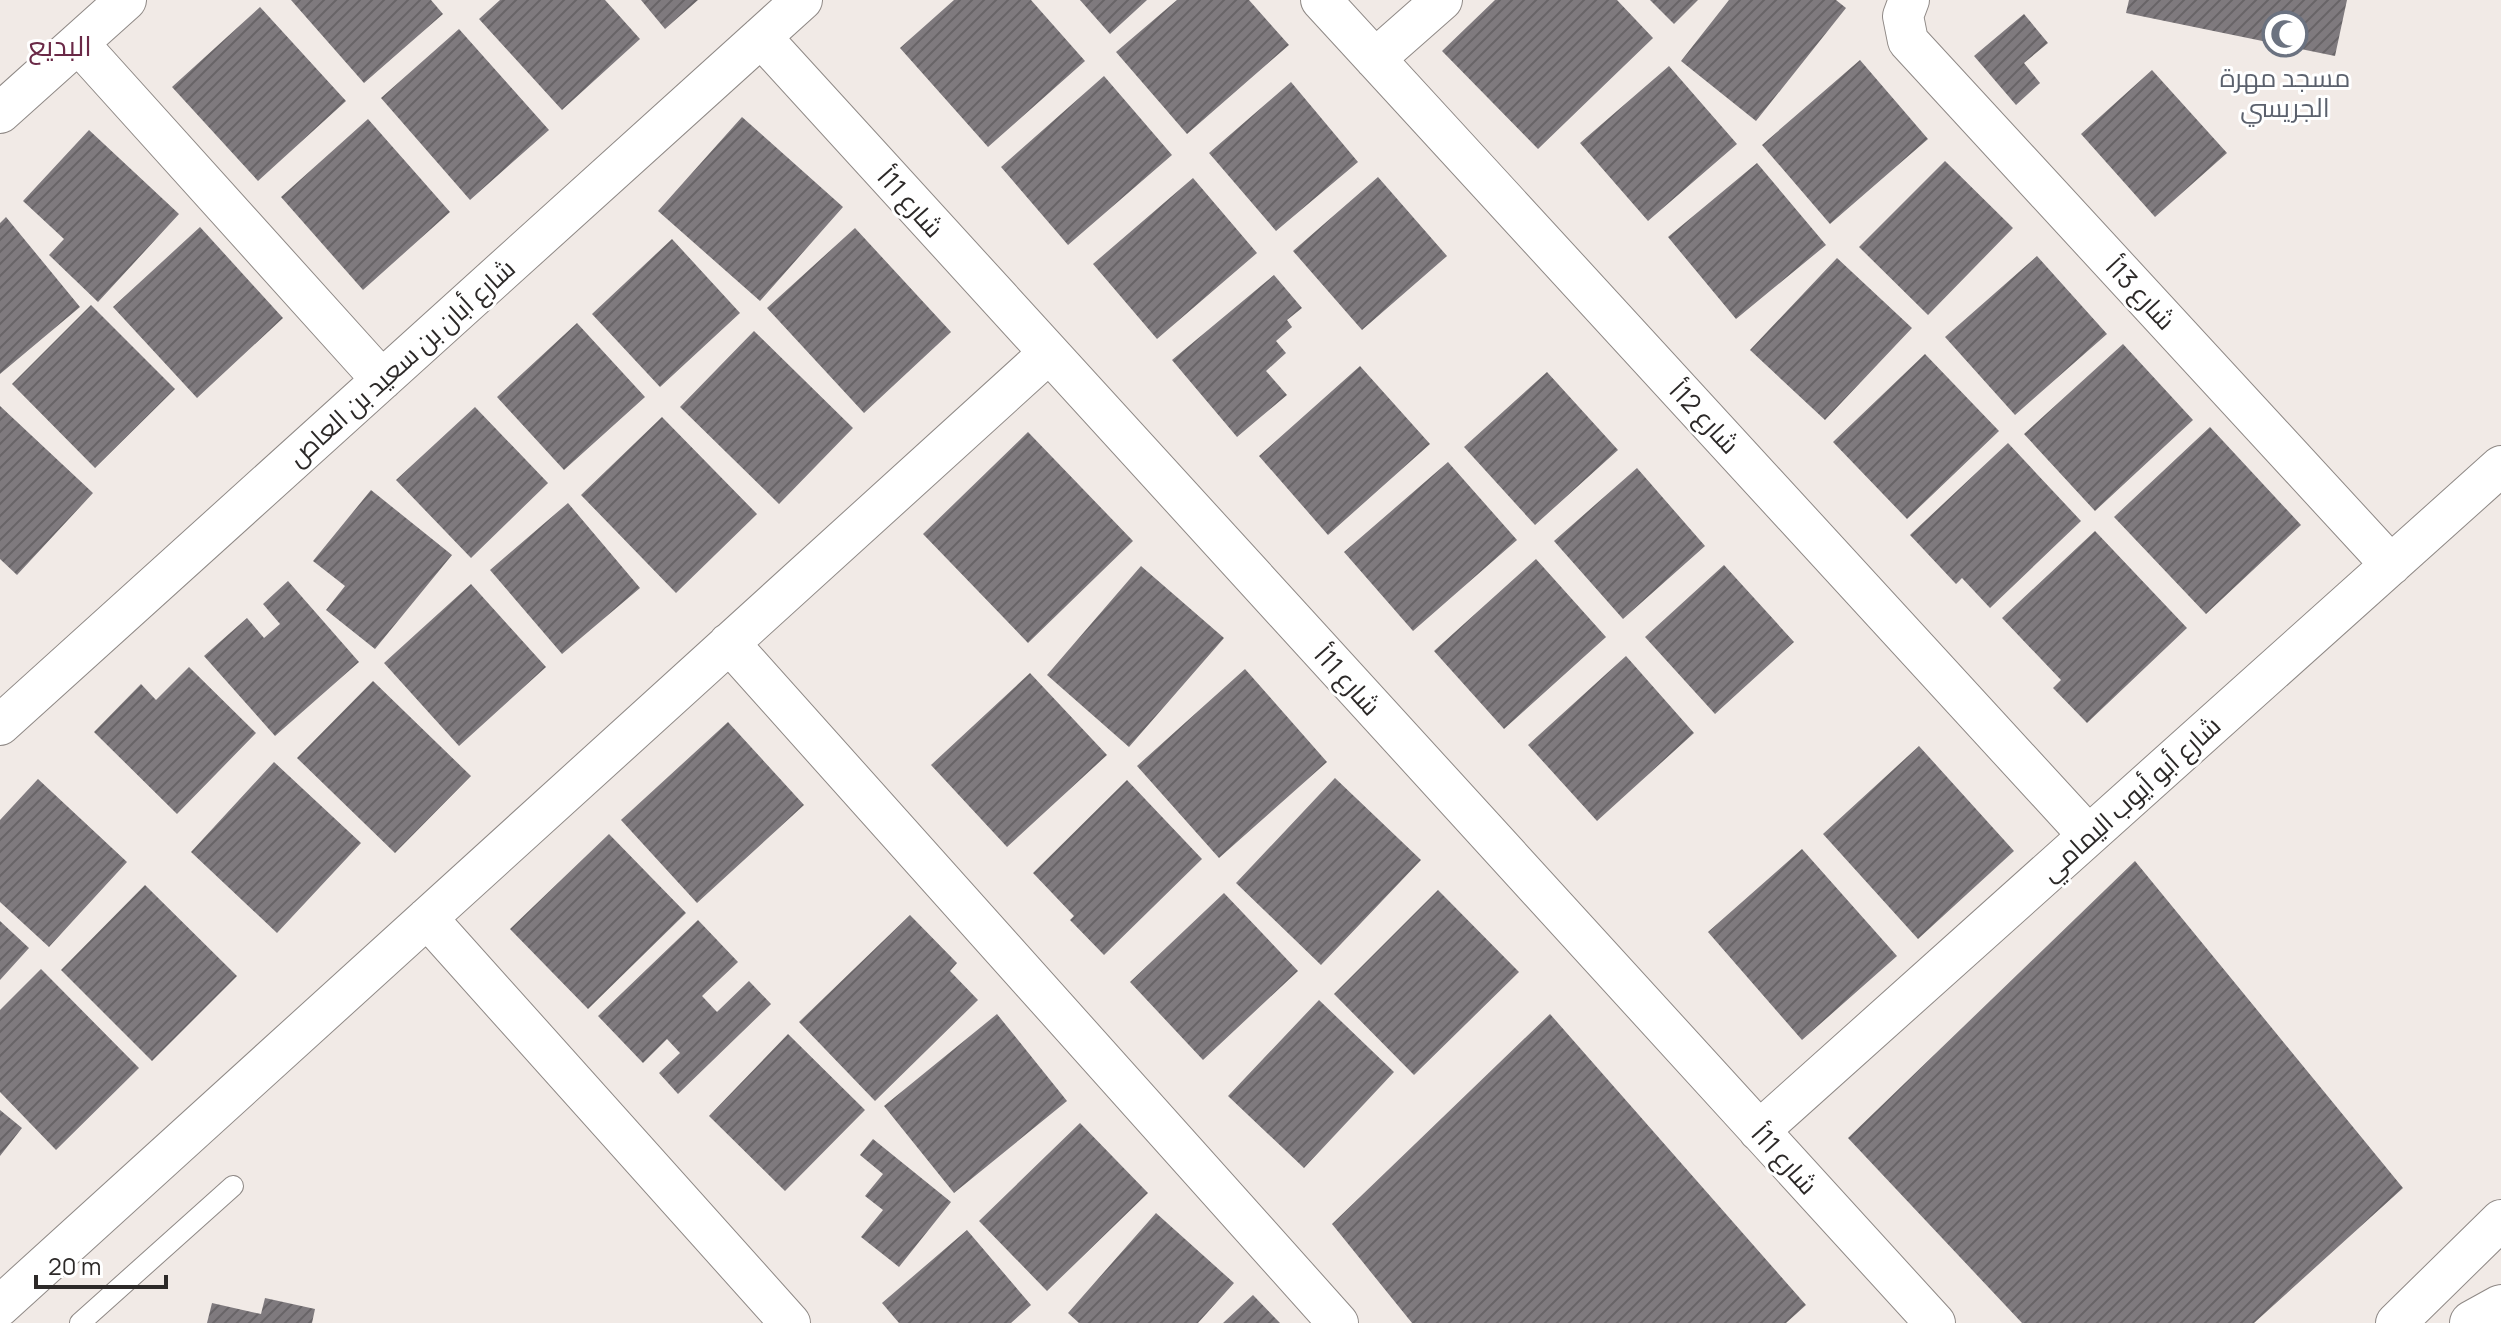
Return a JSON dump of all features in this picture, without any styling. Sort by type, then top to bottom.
[{"type":"street","points":[[0,113],[126,0]]},
{"type":"street","name":"شارع أبان بن سعيد بن العاص","points":[[0,725],[802,0]]},
{"type":"street","name":"شارع 12أ","points":[[1321,0],[2088,835]]},
{"type":"street","points":[[1375,59],[1442,0]]},
{"type":"street","name":"شارع 13أ","points":[[1906,8],[1908,41],[2391,565]]},
{"type":"street","name":"شارع 11أ","points":[[761,37],[1935,1323]]},
{"type":"street","points":[[78,43],[382,380]]},
{"type":"street","points":[[0,1306],[1049,353]]},
{"type":"street","name":"شارع أبو أيوب اليمامي","points":[[1759,1131],[2501,466]]},
{"type":"street","points":[[729,643],[1338,1323]]},
{"type":"street","points":[[427,918],[790,1323]]},
{"type":"street","points":[[2396,1323],[2501,1220]]},
{"type":"street","points":[[2475,1323],[2501,1307]]},
{"type":"street","points":[[2475,1323],[2501,1322]]},
{"type":"lane","points":[[80,1323],[233,1186]]},
{"type":"building","points":[[291,0],[431,0],[443,14],[364,83]]},
{"type":"building","points":[[500,0],[605,0],[640,39],[562,110],[479,19]]},
{"type":"building","points":[[641,0],[698,0],[665,29]]},
{"type":"building","points":[[954,0],[1031,0],[1085,61],[988,147],[900,48]]},
{"type":"building","points":[[1080,0],[1147,0],[1110,34]]},
{"type":"building","points":[[1177,0],[1249,0],[1289,45],[1187,134],[1116,52]]},
{"type":"building","points":[[1495,0],[1617,0],[1653,38],[1538,149],[1442,51]]},
{"type":"building","points":[[1650,0],[1698,0],[1674,24]]},
{"type":"building","points":[[1729,0],[1836,0],[1846,8],[1756,121],[1681,61]]},
{"type":"building","name":"مسجد مهرة الجريسي","points":[[2129,0],[2347,0],[2335,56],[2126,13]]},
{"type":"building","points":[[260,7],[346,101],[258,181],[172,87]]},
{"type":"building","points":[[2024,14],[2048,43],[2024,63],[2040,83],[2016,105],[1974,56]]},
{"type":"building","points":[[459,29],[549,130],[470,200],[381,98]]},
{"type":"building","points":[[1860,60],[1928,139],[1830,224],[1762,145]]},
{"type":"building","points":[[1669,66],[1737,144],[1648,221],[1580,143]]},
{"type":"building","points":[[2152,70],[2227,153],[2155,217],[2081,134]]},
{"type":"building","points":[[1104,76],[1172,155],[1068,245],[1001,167]]},
{"type":"building","points":[[1291,82],[1358,162],[1276,231],[1209,153]]},
{"type":"building","points":[[742,117],[843,207],[760,301],[658,211]]},
{"type":"building","points":[[368,119],[450,212],[363,290],[281,197]]},
{"type":"building","points":[[89,130],[179,214],[98,302],[49,255],[64,239],[23,201]]},
{"type":"building","points":[[1945,161],[2013,228],[1928,315],[1859,247]]},
{"type":"building","points":[[1757,163],[1826,245],[1736,319],[1668,237]]},
{"type":"building","points":[[1378,177],[1447,256],[1362,330],[1293,251]]},
{"type":"building","points":[[1193,178],[1257,253],[1157,339],[1093,264]]},
{"type":"building","points":[[6,217],[80,307],[0,374],[0,223]]},
{"type":"building","points":[[200,227],[283,318],[197,398],[113,307]]},
{"type":"building","points":[[855,228],[951,332],[864,413],[767,308]]},
{"type":"building","points":[[672,239],[740,313],[660,387],[592,314]]},
{"type":"building","points":[[2037,256],[2107,334],[2015,415],[1945,337]]},
{"type":"building","points":[[1837,258],[1912,328],[1825,420],[1750,350]]},
{"type":"building","points":[[1274,275],[1302,308],[1287,320],[1292,327],[1276,341],[1286,353],[1266,371],[1287,395],[1237,437],[1172,360]]},
{"type":"building","points":[[91,305],[175,389],[95,468],[12,384]]},
{"type":"building","points":[[577,323],[645,397],[564,470],[497,397]]},
{"type":"building","points":[[754,331],[853,428],[779,504],[680,407]]},
{"type":"building","points":[[2123,344],[2193,420],[2095,511],[2024,434]]},
{"type":"building","points":[[1925,354],[1999,431],[1907,519],[1833,442]]},
{"type":"building","points":[[1360,366],[1430,444],[1328,535],[1259,456]]},
{"type":"building","points":[[1547,372],[1618,450],[1535,525],[1464,447]]},
{"type":"building","points":[[0,406],[93,493],[17,575],[0,559]]},
{"type":"building","points":[[475,407],[548,483],[471,558],[396,480]]},
{"type":"building","points":[[662,417],[757,514],[676,593],[581,495]]},
{"type":"building","points":[[2210,427],[2301,525],[2206,614],[2114,517]]},
{"type":"building","points":[[1028,432],[1133,541],[1028,643],[923,534]]},
{"type":"building","points":[[2008,443],[2081,521],[1990,608],[1962,578],[1956,584],[1910,535]]},
{"type":"building","points":[[1448,462],[1517,540],[1413,631],[1344,552]]},
{"type":"building","points":[[1637,468],[1705,546],[1623,619],[1554,541]]},
{"type":"building","points":[[371,490],[452,555],[375,649],[326,610],[345,586],[313,561]]},
{"type":"building","points":[[568,503],[640,588],[562,654],[490,570]]},
{"type":"building","points":[[2095,531],[2187,628],[2087,723],[2053,688],[2061,680],[2002,618]]},
{"type":"building","points":[[1536,559],[1606,637],[1504,729],[1434,651]]},
{"type":"building","points":[[1724,565],[1794,642],[1715,714],[1645,637]]},
{"type":"building","points":[[1141,566],[1224,638],[1129,747],[1047,675]]},
{"type":"building","points":[[288,581],[359,662],[275,736],[204,656],[247,618],[264,638],[280,624],[263,604]]},
{"type":"building","points":[[471,584],[546,667],[459,746],[384,663]]},
{"type":"building","points":[[1626,656],[1694,733],[1597,821],[1528,745]]},
{"type":"building","points":[[189,667],[256,733],[177,814],[94,732],[141,684],[156,700]]},
{"type":"building","points":[[1245,669],[1327,762],[1219,858],[1137,766]]},
{"type":"building","points":[[1030,673],[1107,755],[1007,847],[931,765]]},
{"type":"building","points":[[373,681],[471,776],[395,853],[297,758]]},
{"type":"building","points":[[728,722],[804,805],[697,903],[621,820]]},
{"type":"building","points":[[1919,746],[2014,851],[1918,939],[1823,834]]},
{"type":"building","points":[[274,762],[361,843],[277,933],[191,852]]},
{"type":"building","points":[[1335,778],[1421,860],[1321,965],[1236,883]]},
{"type":"building","points":[[38,779],[127,862],[49,947],[0,902],[0,820]]},
{"type":"building","points":[[1127,780],[1202,859],[1104,955],[1070,920],[1074,916],[1033,873]]},
{"type":"building","points":[[609,834],[686,913],[588,1009],[510,929]]},
{"type":"building","points":[[1802,849],[1897,956],[1802,1040],[1708,932]]},
{"type":"building","points":[[2135,861],[2403,1188],[2254,1323],[2022,1323],[1848,1138]]},
{"type":"building","points":[[145,885],[237,976],[152,1061],[61,970]]},
{"type":"building","points":[[1438,890],[1519,972],[1414,1075],[1334,994]]},
{"type":"building","points":[[1224,893],[1298,971],[1203,1060],[1130,982]]},
{"type":"building","points":[[910,915],[957,963],[950,971],[978,1000],[875,1101],[799,1022]]},
{"type":"building","points":[[698,920],[738,962],[702,996],[717,1012],[749,981],[771,1004],[678,1094],[659,1073],[680,1053],[667,1039],[643,1063],[598,1016]]},
{"type":"building","points":[[0,921],[29,948],[0,980]]},
{"type":"building","points":[[41,969],[139,1068],[56,1150],[0,1092],[0,1010]]},
{"type":"building","points":[[1319,1000],[1394,1072],[1304,1168],[1228,1096]]},
{"type":"building","points":[[997,1014],[1067,1101],[954,1193],[884,1106]]},
{"type":"building","points":[[1550,1014],[1806,1305],[1786,1323],[1412,1323],[1332,1224]]},
{"type":"building","points":[[788,1034],[865,1110],[785,1191],[709,1116]]},
{"type":"building","points":[[0,1110],[22,1128],[0,1156]]},
{"type":"building","points":[[1080,1123],[1148,1193],[1047,1291],[979,1221]]},
{"type":"building","points":[[873,1139],[951,1202],[899,1267],[861,1237],[883,1210],[865,1196],[883,1174],[860,1155]]},
{"type":"building","points":[[1156,1213],[1234,1283],[1198,1323],[1079,1323],[1068,1313]]},
{"type":"building","points":[[967,1230],[1031,1305],[1011,1323],[899,1323],[882,1303]]},
{"type":"building","points":[[1253,1295],[1280,1323],[1223,1323]]},
{"type":"building","points":[[265,1298],[315,1309],[312,1323],[207,1323],[212,1303],[261,1314]]},
{"type":"place","name":"مسجد مهرة الجريسي","points":[[2285,34]]},
{"type":"district","name":"البديع","points":[[60,45]]}]
